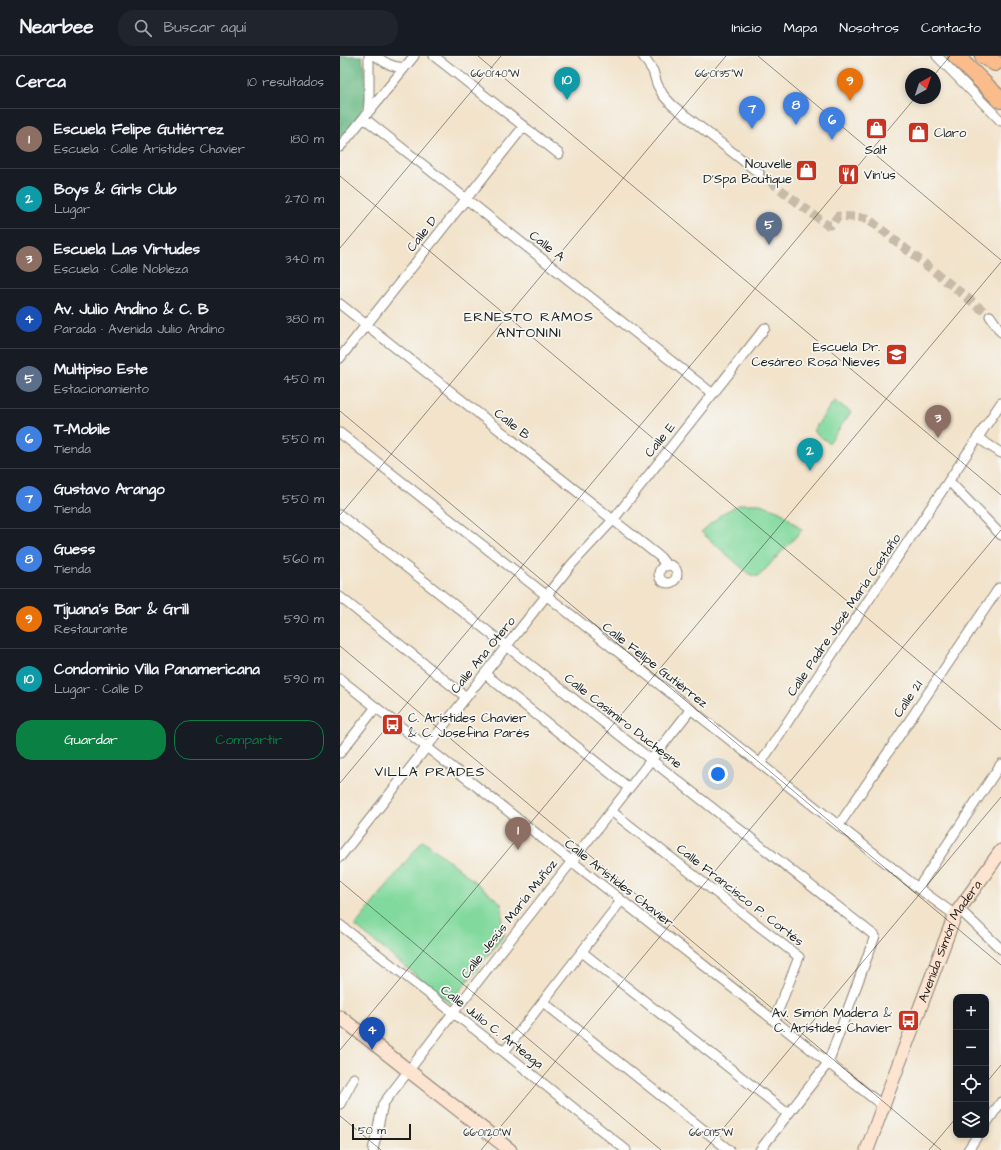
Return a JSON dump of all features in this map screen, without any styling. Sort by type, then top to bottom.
[{"type":"highway","points":[[956,56],[1001,100]]},
{"type":"street","points":[[366,115],[369,102],[369,56]]},
{"type":"street","points":[[376,56],[395,67],[404,68]]},
{"type":"street","points":[[340,147],[414,56]]},
{"type":"street","points":[[434,56],[559,154]]},
{"type":"street","points":[[643,56],[653,71],[657,84],[663,95],[672,105],[759,173]]},
{"type":"street","points":[[937,56],[1001,121]]},
{"type":"street","name":"Calle A","points":[[366,115],[467,199],[713,394]]},
{"type":"street","name":"Calle D","points":[[340,358],[367,326],[524,126]]},
{"type":"street","name":"Calle B","points":[[340,304],[660,557],[666,566]]},
{"type":"street","points":[[1001,321],[990,316],[1001,332]]},
{"type":"street","name":"Calle E","points":[[572,564],[613,520],[765,328]]},
{"type":"street","name":"Calle Padre José María Castaño","points":[[760,764],[1001,403]]},
{"type":"street","name":"Calle Felipe Gutiérrez","points":[[340,434],[918,888],[957,912],[1000,946]]},
{"type":"street","points":[[978,438],[1001,453]]},
{"type":"street","points":[[949,481],[1001,535]]},
{"type":"street","name":"Calle Casimiro Duchesne","points":[[340,515],[875,936],[828,1063]]},
{"type":"street","name":"Calle Ana Otero","points":[[340,857],[572,564]]},
{"type":"street","name":"Calle 21","points":[[839,825],[999,588]]},
{"type":"street","points":[[340,597],[466,696]]},
{"type":"street","points":[[485,674],[629,788]]},
{"type":"street","name":"Calle Arístides Chavier","points":[[340,679],[882,1106]]},
{"type":"street","points":[[340,753],[376,707]]},
{"type":"street","name":"Calle Jesús María Muñoz","points":[[409,1070],[571,861],[691,710]]},
{"type":"street","points":[[918,888],[1001,764]]},
{"type":"street","name":"Calle Francisco P. Cortés","points":[[611,811],[798,957],[774,1021]]},
{"type":"street","name":"Avenida Simón Madera","points":[[867,1150],[882,1106],[957,912],[1001,851]]},
{"type":"street","points":[[504,1052],[621,901]]},
{"type":"street","name":"Calle Julio C. Arteaga","points":[[340,925],[504,1052],[626,1150]]},
{"type":"street","points":[[582,952],[788,1114]]},
{"type":"street","points":[[543,1002],[729,1150]]},
{"type":"street","points":[[340,1017],[510,1150]]},
{"type":"street","points":[[760,1150],[828,1063]]},
{"type":"street","points":[[373,1150],[383,1104],[409,1070]]},
{"type":"street","points":[[340,1104],[354,1078]]},
{"type":"street","points":[[989,1120],[1001,1102]]},
{"type":"street","points":[[968,1150],[976,1138]]},
{"type":"green space","points":[[340,56],[362,56],[366,94],[363,109],[360,115],[340,140]]},
{"type":"green space","points":[[834,401],[851,412],[829,443],[813,431]]},
{"type":"green space","points":[[741,504],[760,504],[780,511],[802,530],[759,576],[749,574],[701,532],[723,513]]},
{"type":"green space","points":[[423,840],[501,903],[504,935],[450,1003],[355,926]]},
{"type":"tunnel","points":[[759,173],[827,225],[831,225],[838,216],[867,218],[990,316]]},
{"type":"place","name":"Condominio Villa Panamericana","points":[[567,100]]},
{"type":"place","name":"Tijuana's Bar & Grill","points":[[850,101]]},
{"type":"place","name":"Guess","points":[[796,125]]},
{"type":"place","name":"Salt","points":[[876,128]]},
{"type":"place","name":"Gustavo Arango","points":[[752,129]]},
{"type":"place","name":"Claro","points":[[919,133]]},
{"type":"place","name":"T-Mobile","points":[[832,140]]},
{"type":"place","name":"Nouvelle D'Spa Boutique","points":[[807,171]]},
{"type":"place","name":"Vin'us","points":[[848,175]]},
{"type":"place","name":"Multipiso Este","points":[[769,245]]},
{"type":"place","name":"Escuela Dr. Cesáreo Rosa Nieves","points":[[896,354]]},
{"type":"place","name":"Escuela Las Virtudes","points":[[938,438]]},
{"type":"place","name":"Boys & Girls Club","points":[[810,471]]},
{"type":"place","name":"C. Arístides Chavier & C. Josefina Parés","points":[[393,725]]},
{"type":"place","name":"Escuela Felipe Gutiérrez","points":[[518,850]]},
{"type":"place","name":"Av. Simón Madera & C. Arístides Chavier","points":[[908,1020]]},
{"type":"place","name":"Av. Julio Andino & C. B","points":[[372,1050]]},
{"type":"district","name":"ERNESTO RAMOS ANTONINI","points":[[529,326]]},
{"type":"district","name":"VILLA PRADES","points":[[430,772]]}]
